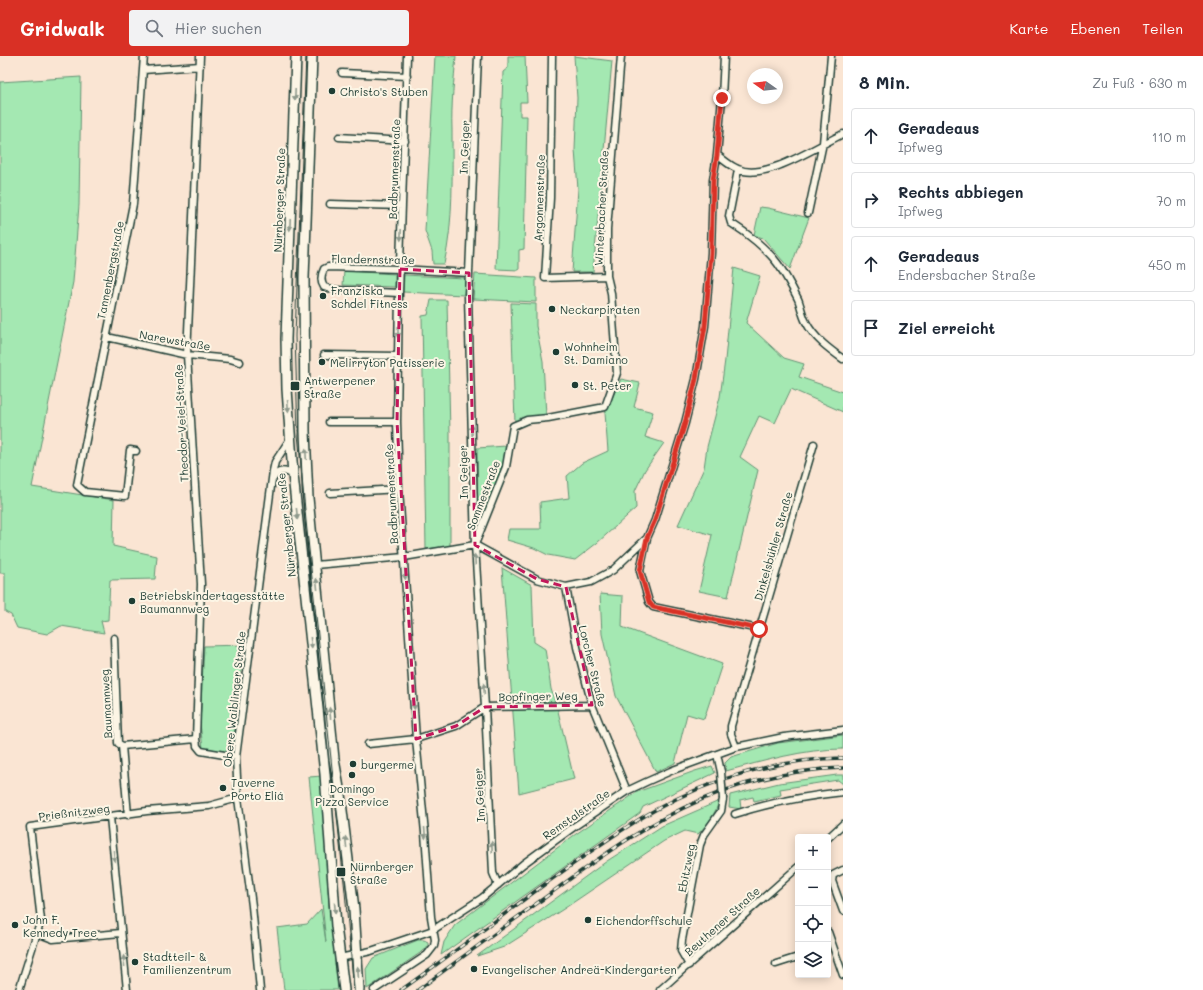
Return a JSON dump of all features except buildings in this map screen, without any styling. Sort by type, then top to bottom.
[{"type":"main road","name":"Nürnberger Straße","points":[[296,56],[286,339],[287,389],[293,475],[325,774],[335,910],[344,990]]},
{"type":"main road","points":[[312,56],[303,320],[305,431],[315,565],[334,759],[340,794],[354,909],[359,990]]},
{"type":"street","name":"Tannenbergstraße","points":[[136,451],[130,450],[125,496],[84,492],[77,485],[108,337],[133,204],[144,56]]},
{"type":"street","name":"Theodor-Veiel-Straße","points":[[196,739],[201,584],[187,355],[200,56]]},
{"type":"street","name":"Badbrunnenstraße","points":[[374,990],[414,964],[432,950],[435,940],[416,739],[399,489],[397,422],[399,293],[408,56]]},
{"type":"street","name":"Im Geiger","points":[[478,56],[468,297],[475,545],[493,873],[498,885]]},
{"type":"street","name":"Argonnenstraße","points":[[552,56],[550,198],[544,278],[607,276]]},
{"type":"street","name":"Winterbacher Straße","points":[[605,407],[617,373],[611,293],[607,276],[607,229],[621,56]]},
{"type":"street","points":[[724,56],[717,155],[713,180],[711,253],[705,326],[696,379],[685,423],[655,520],[647,538],[640,571],[649,602],[653,607],[759,629]]},
{"type":"street","points":[[808,213],[823,143],[831,56]]},
{"type":"street","points":[[143,70],[200,66]]},
{"type":"street","points":[[342,73],[407,76]]},
{"type":"street","points":[[717,155],[738,170],[755,173],[773,168],[843,134]]},
{"type":"street","points":[[339,137],[405,141]]},
{"type":"street","points":[[738,170],[729,216],[731,223],[744,231],[777,263],[798,299],[806,322],[815,336],[843,359]]},
{"type":"street","points":[[330,204],[402,206]]},
{"type":"street","name":"Flandernstraße","points":[[399,293],[336,290],[324,287],[321,280],[324,269],[328,268],[400,269],[469,273]]},
{"type":"street","name":"Narewstraße","points":[[108,337],[187,355],[230,359],[240,362]]},
{"type":"street","points":[[324,355],[398,356]]},
{"type":"street","name":"Sommestraße","points":[[475,545],[506,467],[513,426],[527,420],[548,418],[605,407]]},
{"type":"street","points":[[329,422],[397,422]]},
{"type":"street","name":"Obere Waiblinger Straße","points":[[260,990],[252,906],[238,798],[236,757],[275,462],[290,439]]},
{"type":"street","name":"Dinkelsbühler Straße","points":[[736,747],[731,734],[731,726],[814,444]]},
{"type":"street","points":[[272,482],[275,475],[279,471],[286,471],[293,475]]},
{"type":"street","points":[[330,493],[399,489]]},
{"type":"street","points":[[315,565],[404,557],[475,545],[537,578],[566,587],[591,582],[613,570],[647,538]]},
{"type":"street","name":"Lorcher Straße","points":[[566,587],[577,647],[592,705],[627,792]]},
{"type":"street","name":"Baumannweg","points":[[114,638],[118,743],[122,746],[128,815]]},
{"type":"street","name":"Bopfinger Weg","points":[[485,707],[592,705]]},
{"type":"street","points":[[368,744],[416,739],[456,726],[485,707]]},
{"type":"street","name":"Remstalstraße","points":[[340,958],[371,951],[433,930],[498,885],[523,864],[575,826],[627,792],[674,770],[736,747],[784,737],[843,730]]},
{"type":"street","points":[[122,746],[196,739],[197,746],[201,752],[236,757]]},
{"type":"street","name":"Ebitzweg","points":[[689,965],[681,951],[699,852],[704,835],[721,811],[723,798],[721,772],[717,754]]},
{"type":"street","points":[[735,814],[771,803],[843,792]]},
{"type":"street","name":"Prießnitzweg","points":[[19,990],[41,920],[30,827],[128,815],[147,811],[209,806],[238,798]]},
{"type":"street","points":[[110,817],[127,990]]},
{"type":"street","points":[[831,835],[843,824]]},
{"type":"street","name":"Beuthener Straße","points":[[660,990],[795,870]]},
{"type":"street","points":[[843,870],[834,875],[832,881],[843,912]]},
{"type":"street","points":[[37,933],[53,939],[121,933]]},
{"type":"street","points":[[831,948],[843,975]]},
{"type":"street","points":[[776,964],[795,958]]},
{"type":"highlighted area","points":[[400,269],[469,273],[475,545],[537,579],[566,587],[592,705],[485,707],[456,726],[416,739],[397,422]]},
{"type":"green space","points":[[435,56],[456,56],[452,111],[451,214],[444,264],[433,264],[432,251],[425,231]]},
{"type":"green space","points":[[508,56],[525,56],[527,102],[520,102],[520,116],[527,116],[524,249],[519,250],[519,270],[496,269],[503,72],[508,68]]},
{"type":"green space","points":[[574,56],[612,61],[593,272],[572,272],[578,189],[575,150],[577,98]]},
{"type":"green space","points":[[81,77],[79,205],[73,282],[32,487],[114,500],[113,546],[157,556],[155,579],[110,580],[108,620],[101,621],[104,633],[61,626],[47,634],[17,628],[11,615],[5,612],[5,573],[0,573],[0,82]]},
{"type":"green space","points":[[760,207],[809,218],[790,269],[763,238],[754,235]]},
{"type":"green space","points":[[734,268],[760,276],[746,323],[784,358],[804,364],[799,377],[843,392],[843,412],[791,389],[775,423],[759,416],[740,457],[758,470],[728,597],[699,591],[712,535],[678,525],[704,468],[707,447],[720,397]]},
{"type":"green space","points":[[344,271],[395,274],[395,287],[343,285]]},
{"type":"green space","points":[[475,274],[536,278],[536,302],[473,299]]},
{"type":"green space","points":[[404,275],[465,278],[464,295],[403,292]]},
{"type":"green space","points":[[431,300],[447,300],[450,433],[450,546],[426,549],[422,316],[428,315]]},
{"type":"green space","points":[[511,303],[536,304],[536,326],[543,361],[546,416],[515,423]]},
{"type":"green space","points":[[621,379],[640,383],[634,407],[653,412],[645,437],[664,443],[645,470],[635,491],[636,508],[597,543],[575,560],[548,555],[534,548],[507,540],[509,529],[541,529],[540,502],[569,498],[567,476],[582,463],[608,451],[605,413]]},
{"type":"green space","points":[[506,446],[502,468],[478,531],[477,448]]},
{"type":"green space","points":[[502,568],[532,585],[534,642],[545,649],[551,689],[558,711],[574,779],[519,793]]},
{"type":"green space","points":[[600,594],[623,596],[622,627],[722,664],[704,719],[687,714],[675,763],[656,772],[616,696],[602,634]]},
{"type":"green space","points":[[244,645],[232,752],[203,748],[200,724],[204,646]]},
{"type":"green space","points":[[843,735],[843,749],[799,753],[726,771],[725,763],[731,757],[778,743]]},
{"type":"green space","points":[[712,766],[715,773],[643,807],[640,813],[441,955],[444,942],[455,925],[573,836],[637,792]]},
{"type":"green space","points":[[843,775],[843,784],[838,780],[780,789],[781,795],[754,801],[753,797],[740,800],[741,809],[729,807],[730,795],[779,783]]},
{"type":"green space","points":[[322,776],[329,905],[338,990],[284,990],[277,928],[307,924],[321,909],[326,942],[309,777]]},
{"type":"green space","points":[[719,801],[711,819],[698,834],[685,831],[664,841],[504,947],[477,956],[607,861],[662,826]]},
{"type":"green space","points":[[418,940],[428,942],[426,949],[367,989],[366,969],[373,958]]},
{"type":"tram line","points":[[306,56],[295,336],[298,434],[354,990]]},
{"type":"railway","points":[[401,990],[590,852],[628,826],[655,810],[699,789],[746,772],[794,762],[843,758]]},
{"type":"railway","points":[[418,990],[578,873],[647,827],[682,808],[719,792],[758,780],[799,772],[843,768]]},
{"type":"place","name":"Christo's Stuben","points":[[332,91]]},
{"type":"place","name":"Franziska Schdel Fitness","points":[[323,296]]},
{"type":"place","name":"Neckarpiraten","points":[[552,309]]},
{"type":"place","name":"Wohnheim St. Damiano","points":[[556,352]]},
{"type":"place","name":"Melirryton Patisserie","points":[[322,362]]},
{"type":"place","name":"St. Peter","points":[[575,385]]},
{"type":"place","name":"Antwerpener Straße","points":[[295,386]]},
{"type":"place","name":"Betriebskindertagesstätte Baumannweg","points":[[132,601]]},
{"type":"place","name":"burgerme","points":[[353,764]]},
{"type":"place","name":"Domingo Pizza Service","points":[[352,775]]},
{"type":"place","name":"Taverne Porto Eliá","points":[[223,788]]},
{"type":"place","name":"Nürnberger Straße","points":[[341,872]]},
{"type":"place","name":"Eichendorffschule","points":[[588,920]]},
{"type":"place","name":"John F. Kennedy Tree","points":[[15,925]]},
{"type":"place","name":"Stadtteil- & Familienzentrum","points":[[135,962]]},
{"type":"place","name":"Evangelischer Andreä-Kindergarten","points":[[474,969]]},
{"type":"route","points":[[722,98],[717,155],[713,180],[711,253],[705,326],[696,379],[685,423],[655,520],[647,538],[640,571],[645,592],[653,607],[759,629]]}]
